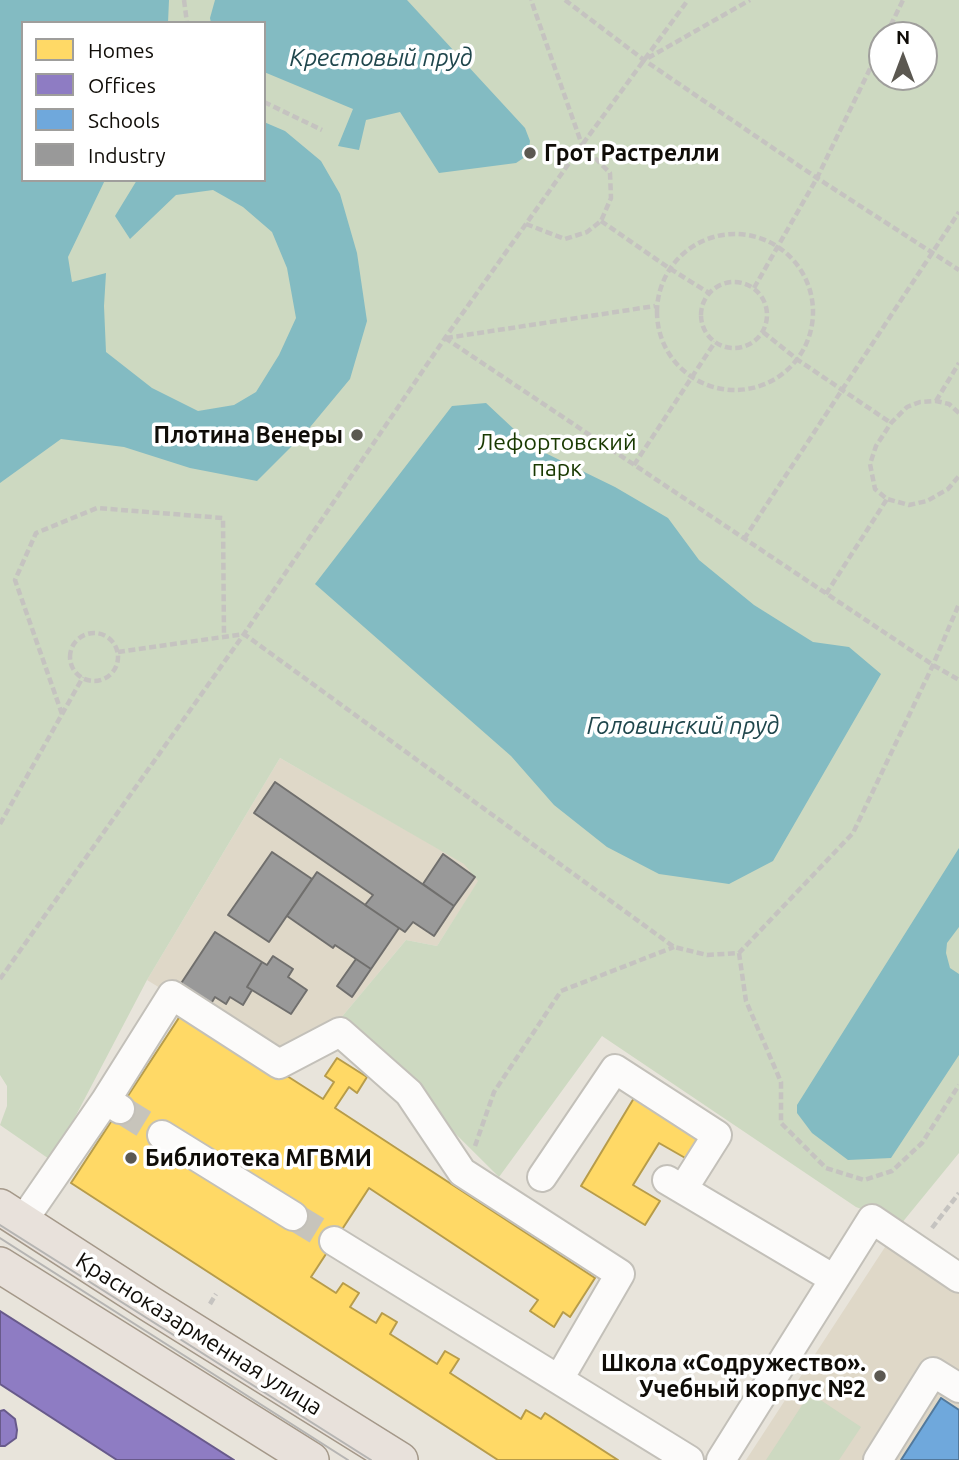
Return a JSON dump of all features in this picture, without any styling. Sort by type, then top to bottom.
[{"type":"main road","name":"Красноказарменная улица","points":[[11,1214],[400,1460]]},
{"type":"main road","name":"Красноказарменная улица","points":[[0,1265],[311,1460]]},
{"type":"lane","points":[[11,1214],[113,1105],[172,995],[279,1064],[340,1032],[409,1093],[462,1172],[620,1274],[559,1380]]},
{"type":"lane","points":[[542,1177],[615,1069],[717,1135],[675,1184],[834,1279]]},
{"type":"lane","points":[[162,1135],[293,1216]]},
{"type":"lane","points":[[720,1460],[872,1219],[959,1278]]},
{"type":"lane","points":[[334,1241],[689,1460]]},
{"type":"lane","points":[[878,1460],[933,1372],[959,1388]]},
{"type":"path","points":[[184,0],[187,21]]},
{"type":"path","points":[[526,224],[565,239],[587,232],[601,221],[611,198],[610,173],[582,145],[531,0]]},
{"type":"path","points":[[565,0],[644,60],[959,270]]},
{"type":"path","points":[[0,979],[244,634],[445,338],[688,0]]},
{"type":"path","points":[[644,60],[750,0]]},
{"type":"path","points":[[893,21],[903,0]]},
{"type":"path","points":[[754,288],[817,177],[868,73]]},
{"type":"path","points":[[266,104],[322,130]]},
{"type":"path","points":[[744,540],[959,212]]},
{"type":"path","points":[[601,221],[709,293]]},
{"type":"path","points":[[720,235],[751,235],[779,247],[798,265],[810,287],[814,312],[810,338],[798,360],[776,380],[748,390],[719,390],[691,379],[671,359],[658,334],[655,306],[660,286],[669,268],[691,246],[720,235]]},
{"type":"path","points":[[731,282],[754,288],[763,297],[767,309],[763,332],[753,342],[741,348],[727,347],[715,341],[706,331],[701,318],[709,293],[719,285],[731,282]]},
{"type":"path","points":[[445,338],[655,306]]},
{"type":"path","points":[[763,332],[798,360],[891,423]]},
{"type":"path","points":[[445,338],[744,540],[959,680]]},
{"type":"path","points":[[634,465],[715,341]]},
{"type":"path","points":[[936,401],[959,363]]},
{"type":"path","points":[[959,412],[949,404],[936,401],[920,402],[907,407],[891,423],[876,446],[870,464],[875,489],[887,499],[909,505],[927,501],[948,489],[959,476]]},
{"type":"path","points":[[826,594],[887,499]]},
{"type":"path","points":[[62,713],[15,580],[36,533],[97,508],[223,518],[224,637]]},
{"type":"path","points":[[118,652],[244,634],[674,947],[707,955],[739,953],[853,833],[959,604]]},
{"type":"path","points":[[99,633],[114,644],[118,652],[118,662],[107,677],[89,680],[83,677],[74,670],[71,652],[81,637],[99,633]]},
{"type":"path","points":[[0,824],[83,677]]},
{"type":"path","points":[[462,1172],[473,1151],[494,1092],[561,991],[674,947]]},
{"type":"path","points":[[739,953],[746,1001],[781,1083],[781,1123],[826,1168],[864,1180],[892,1171],[922,1143],[959,1085]]},
{"type":"path","points":[[915,1249],[959,1193]]},
{"type":"path","points":[[210,1304],[216,1294]]},
{"type":"shaded area","points":[[280,758],[483,874],[437,946],[406,940],[340,1019],[276,1059],[147,980]]},
{"type":"shaded area","name":"Школа «Содружество». Учебный корпус №2","points":[[887,1244],[959,1291],[959,1460],[746,1460]]},
{"type":"green space","name":"Лефортовский парк","points":[[0,0],[959,0],[959,1153],[901,1224],[856,1207],[602,1036],[499,1177],[340,1019],[406,940],[437,946],[478,881],[464,864],[280,758],[147,980],[52,1161],[0,1125],[7,1106],[7,1086],[0,1075]]},
{"type":"green space","points":[[810,1393],[861,1427],[839,1460],[766,1460]]},
{"type":"water","points":[[0,0],[169,0],[168,21],[21,21],[21,182],[104,182],[68,257],[72,282],[106,273],[106,352],[152,388],[198,411],[234,405],[256,392],[279,355],[296,318],[287,268],[272,232],[243,207],[213,190],[176,195],[130,239],[115,216],[136,182],[266,182],[266,123],[285,131],[321,161],[340,194],[357,253],[367,321],[350,379],[306,432],[257,481],[190,468],[124,447],[61,439],[0,483]]},
{"type":"water","name":"Крестовый пруд","points":[[215,0],[407,0],[525,128],[530,141],[529,149],[525,157],[516,163],[439,173],[400,112],[366,120],[359,150],[338,146],[353,109],[266,73],[266,21],[211,21]]},
{"type":"water","name":"Головинский пруд","points":[[486,403],[533,447],[615,487],[668,518],[699,560],[754,605],[813,642],[849,647],[881,674],[773,861],[729,884],[659,874],[607,847],[554,805],[511,756],[315,584],[452,406]]},
{"type":"water","points":[[959,848],[959,927],[947,943],[946,953],[950,968],[959,974],[959,1055],[891,1158],[848,1160],[812,1133],[797,1113],[797,1105]]},
{"type":"building: Homes","points":[[184,1010],[323,1099],[334,1082],[325,1076],[337,1058],[367,1077],[357,1093],[349,1087],[335,1108],[595,1278],[570,1317],[563,1312],[554,1327],[530,1311],[538,1300],[369,1188],[311,1277],[336,1293],[343,1283],[359,1293],[350,1307],[376,1323],[382,1313],[397,1322],[390,1334],[437,1364],[445,1351],[459,1359],[450,1373],[521,1419],[526,1410],[541,1419],[545,1413],[618,1460],[498,1460],[71,1183]]},
{"type":"building: Homes","points":[[634,1098],[700,1138],[687,1159],[659,1143],[633,1185],[660,1201],[645,1225],[581,1186]]},
{"type":"building: Offices","points":[[0,1311],[234,1460],[117,1460],[0,1384]]},
{"type":"building: Offices","points":[[4,1410],[15,1419],[17,1430],[16,1438],[5,1446],[0,1446],[0,1411]]},
{"type":"building: Schools","points":[[941,1398],[959,1410],[959,1460],[901,1460]]},
{"type":"building: Industry","points":[[275,782],[454,906],[434,936],[413,922],[405,932],[365,905],[373,895],[254,813]]},
{"type":"building: Industry","points":[[272,852],[312,879],[269,942],[228,915]]},
{"type":"building: Industry","points":[[443,854],[475,877],[454,906],[423,884]]},
{"type":"building: Industry","points":[[317,872],[399,928],[371,969],[335,945],[333,948],[287,916]]},
{"type":"building: Industry","points":[[215,932],[262,962],[247,987],[252,990],[243,1005],[230,997],[226,1004],[215,997],[209,1007],[178,988]]},
{"type":"building: Industry","points":[[273,956],[293,969],[288,977],[307,990],[291,1014],[247,987],[262,962],[267,965]]},
{"type":"building: Industry","points":[[356,959],[371,969],[352,997],[337,986]]},
{"type":"tunnel","points":[[120,1109],[162,1135]]},
{"type":"tunnel","points":[[293,1216],[334,1241]]},
{"type":"tram line","points":[[0,1225],[371,1460]]},
{"type":"tram line","points":[[0,1238],[348,1460]]},
{"type":"place","name":"Грот Растрелли","points":[[530,153]]},
{"type":"place","name":"Плотина Венеры","points":[[357,435]]},
{"type":"place","name":"Библиотека МГВМИ","points":[[131,1158]]},
{"type":"place","name":"Школа «Содружество». Учебный корпус №2","points":[[880,1376]]}]
